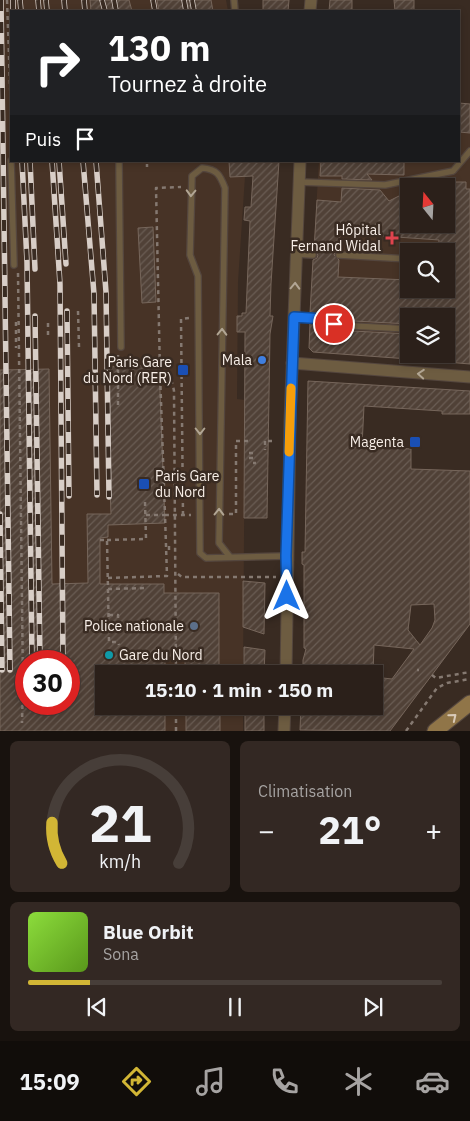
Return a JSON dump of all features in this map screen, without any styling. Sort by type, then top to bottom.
[{"type":"main road","points":[[436,731],[470,703]]},
{"type":"street","points":[[286,665],[288,577],[286,556],[300,162]]},
{"type":"street","points":[[292,363],[470,377]]},
{"type":"street","points":[[284,731],[285,715]]},
{"type":"lane","points":[[299,182],[390,184],[453,171],[470,151]]},
{"type":"lane","points":[[11,162],[16,267]]},
{"type":"lane","points":[[119,162],[122,347]]},
{"type":"lane","points":[[230,557],[219,543],[225,188],[218,174],[212,169],[202,168],[192,176],[190,256],[198,276],[200,553],[206,558],[286,556]]},
{"type":"lane","points":[[296,254],[313,255]]},
{"type":"lane","points":[[339,255],[400,258]]},
{"type":"lane","points":[[294,317],[325,319],[334,324],[400,328]]},
{"type":"path","points":[[7,0],[10,85]]},
{"type":"path","points":[[146,515],[165,515],[156,188],[181,187]]},
{"type":"path","points":[[16,267],[23,683],[22,723]]},
{"type":"path","points":[[78,311],[79,347]]},
{"type":"path","points":[[183,515],[181,319],[189,318]]},
{"type":"path","points":[[16,322],[16,348]]},
{"type":"path","points":[[48,323],[48,335]]},
{"type":"path","points":[[150,373],[163,373],[171,378],[174,391],[177,572],[176,665]]},
{"type":"path","points":[[118,405],[119,376]]},
{"type":"path","points":[[265,450],[268,441]]},
{"type":"path","points":[[249,453],[256,453]]},
{"type":"path","points":[[249,458],[256,458]]},
{"type":"path","points":[[100,540],[146,538],[145,502]]},
{"type":"path","points":[[107,540],[110,642],[118,642],[118,645]]},
{"type":"path","points":[[177,572],[182,577],[264,577]]},
{"type":"path","points":[[108,589],[147,588]]},
{"type":"path","points":[[109,615],[118,615],[118,618]]},
{"type":"path","points":[[432,675],[436,678],[470,672]]},
{"type":"path","points":[[406,731],[437,688],[447,683],[470,679]]},
{"type":"path","points":[[176,715],[176,731]]},
{"type":"shaded area","points":[[0,0],[226,0],[228,10],[10,10],[10,162],[246,162],[238,282],[237,399],[245,400],[243,665],[95,665],[95,715],[243,715],[243,731],[0,731]]},
{"type":"shaded area","name":"Hôpital Fernand Widal","points":[[460,113],[470,113],[470,364],[455,363],[455,308],[400,308],[400,359],[313,352],[309,348],[319,162],[460,162]]},
{"type":"building","points":[[90,0],[129,0],[132,10],[91,10]]},
{"type":"building","points":[[157,0],[211,0],[213,10],[159,10]]},
{"type":"building","points":[[263,0],[289,0],[288,10],[263,10]]},
{"type":"building","points":[[330,0],[352,0],[352,10],[329,10]]},
{"type":"building","points":[[394,0],[414,0],[414,10],[395,10]]},
{"type":"building","points":[[460,103],[470,104],[470,133],[460,132]]},
{"type":"building","points":[[229,162],[279,162],[271,284],[270,316],[273,316],[270,334],[267,518],[244,518],[245,332],[237,332],[237,316],[242,316],[242,313],[246,313],[250,221],[244,220],[245,207],[251,207],[253,176],[230,177]]},
{"type":"building","points":[[321,162],[404,162],[404,175],[367,174],[372,180],[342,179],[342,176],[320,176]]},
{"type":"building","points":[[455,182],[466,182],[466,189],[470,189],[470,364],[455,363],[455,308],[400,308],[400,324],[336,320],[326,314],[310,313],[313,260],[318,255],[314,250],[317,200],[341,202],[342,188],[380,190],[389,201],[400,196],[400,233],[455,233]],"holes":[[[340,233],[439,240],[439,243],[455,243],[455,298],[400,298],[400,280],[338,277],[339,260],[334,255],[339,250]]]},
{"type":"building","points":[[153,227],[156,302],[142,303],[138,228]]},
{"type":"building","points":[[310,323],[323,324],[334,330],[400,334],[400,358],[313,352],[309,348]]},
{"type":"building","points":[[159,365],[165,523],[108,525],[108,537],[100,538],[100,584],[164,584],[164,593],[219,593],[219,665],[185,665],[185,656],[165,656],[165,665],[95,665],[95,715],[165,715],[165,731],[0,731],[0,370],[49,369],[52,584],[88,583],[87,514],[111,514],[105,367]]},
{"type":"building","points":[[308,381],[470,391],[470,414],[442,414],[442,411],[364,406],[362,446],[411,449],[411,469],[470,471],[470,624],[390,731],[300,730],[301,715],[383,715],[383,678],[392,679],[414,649],[374,645],[373,665],[303,665],[306,649],[304,648],[304,565],[302,564],[302,552],[305,552]],"holes":[[[434,604],[435,620],[432,628],[420,645],[408,630],[411,605]]]},
{"type":"building","points":[[243,581],[265,583],[264,634],[243,627]]},
{"type":"building","points":[[244,647],[265,650],[264,665],[244,665]]},
{"type":"building","points":[[186,715],[220,715],[220,731],[186,731]]},
{"type":"building","points":[[245,715],[264,715],[264,731],[245,731]]},
{"type":"railway","points":[[1,0],[10,670]]},
{"type":"railway","points":[[13,0],[13,10]]},
{"type":"railway","points":[[20,0],[21,10]]},
{"type":"railway","points":[[38,0],[39,10]]},
{"type":"railway","points":[[46,0],[47,10]]},
{"type":"railway","points":[[64,0],[65,10]]},
{"type":"railway","points":[[84,0],[85,10]]},
{"type":"railway","points":[[102,0],[105,10]]},
{"type":"railway","points":[[114,0],[116,10]]},
{"type":"railway","points":[[153,0],[155,10]]},
{"type":"railway","points":[[184,0],[186,10]]},
{"type":"railway","points":[[192,0],[194,10]]},
{"type":"railway","points":[[22,162],[27,262],[32,650]]},
{"type":"railway","points":[[30,162],[35,269]]},
{"type":"railway","points":[[52,162],[60,284],[63,650]]},
{"type":"railway","points":[[59,162],[66,264]]},
{"type":"railway","points":[[83,162],[94,294],[97,495]]},
{"type":"railway","points":[[96,162],[106,292],[109,497]]},
{"type":"railway","points":[[67,311],[69,496]]},
{"type":"railway","points":[[35,316],[40,650]]},
{"type":"railway","points":[[0,514],[2,670]]},
{"type":"slow traffic","points":[[289,452],[291,388]]},
{"type":"place","name":"Hôpital Fernand Widal","points":[[392,238]]},
{"type":"place","name":"Mala","points":[[262,360]]},
{"type":"place","name":"Paris Gare du Nord (RER)","points":[[183,370]]},
{"type":"place","name":"Magenta","points":[[415,442]]},
{"type":"place","name":"Paris Gare du Nord","points":[[144,484]]},
{"type":"place","name":"Police nationale","points":[[194,626]]},
{"type":"place","name":"Gare du Nord","points":[[109,655]]},
{"type":"route","points":[[287,596],[286,556],[294,317],[325,319],[334,324]]}]
